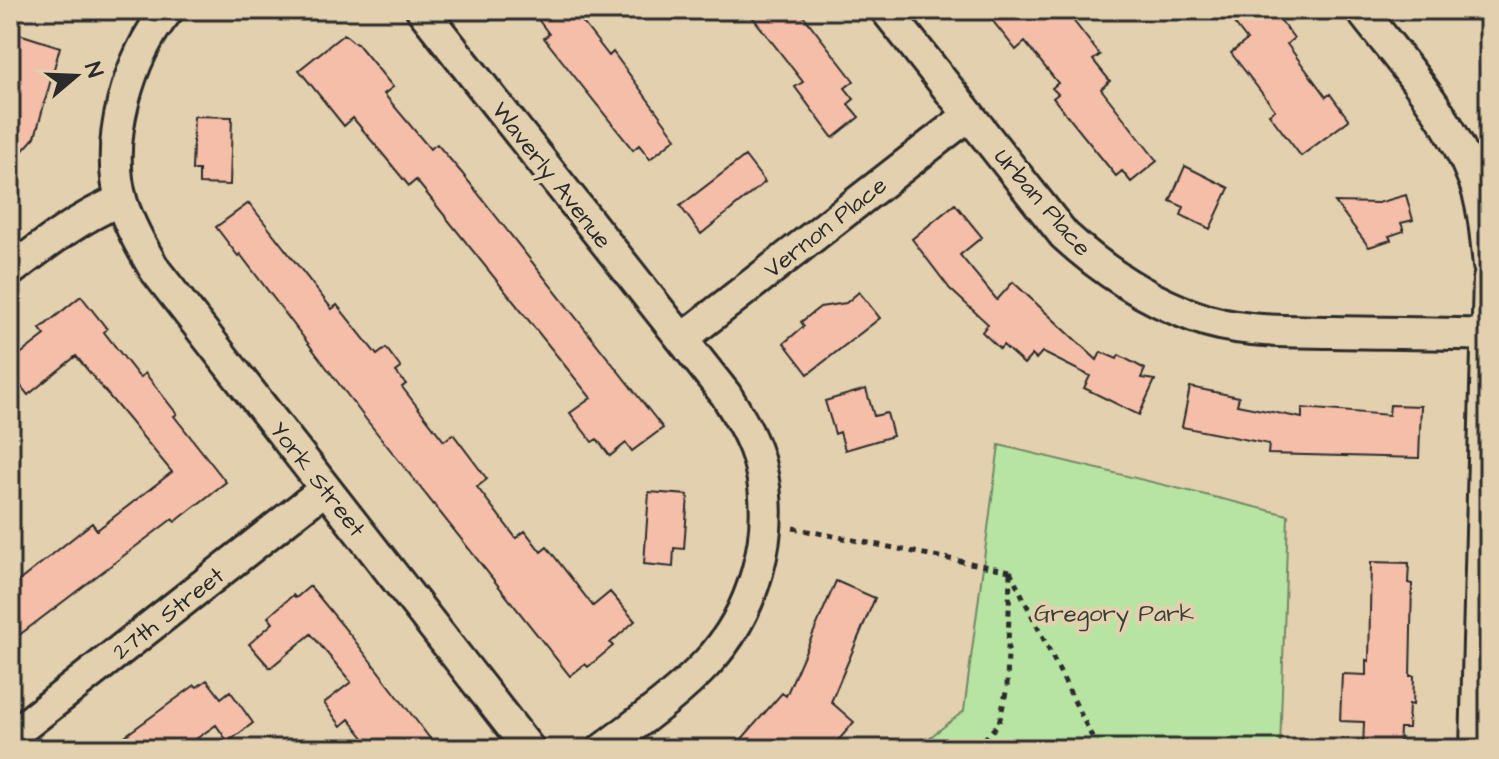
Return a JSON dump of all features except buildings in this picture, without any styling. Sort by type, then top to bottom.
[{"type":"street","name":"York Street","points":[[168,10],[139,54],[124,95],[117,165],[121,200],[134,235],[155,270],[529,749]]},
{"type":"street","name":"Waverly Avenue","points":[[422,10],[726,395],[746,429],[760,465],[766,499],[765,522],[758,569],[747,603],[708,662],[682,687],[603,749]]},
{"type":"street","name":"Urban Place","points":[[886,10],[1064,235],[1091,261],[1157,301],[1195,317],[1239,328],[1487,335]]},
{"type":"street","points":[[1361,10],[1427,95],[1453,137],[1474,181],[1485,227],[1489,266]]},
{"type":"street","name":"Vernon Place","points":[[682,339],[969,115]]},
{"type":"street","points":[[10,271],[87,215],[121,200]]},
{"type":"street","points":[[1476,749],[1489,279]]},
{"type":"street","name":"27th Street","points":[[10,737],[325,489]]},
{"type":"path","points":[[765,522],[1010,571]]},
{"type":"path","points":[[976,749],[999,723],[1007,688],[1010,571]]},
{"type":"path","points":[[1010,571],[1098,749]]},
{"type":"green space","name":"Gregory Park","points":[[999,445],[1288,515],[1280,749],[915,749],[964,711]]}]
